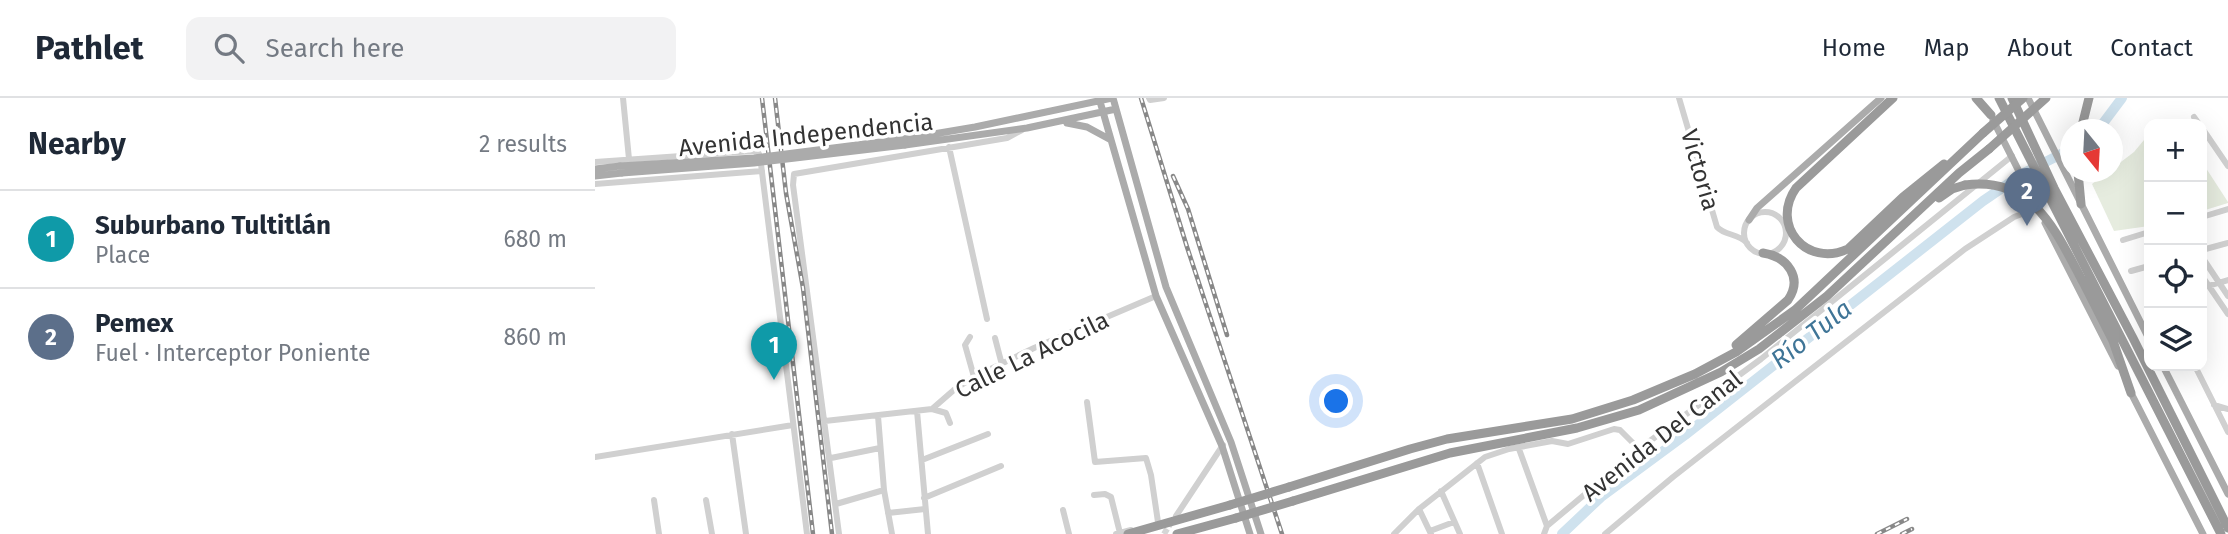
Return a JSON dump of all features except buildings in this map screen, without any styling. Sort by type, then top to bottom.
[{"type":"highway","points":[[1893,98],[1799,183],[1790,198],[1785,228],[1795,239],[1807,248],[1821,253],[1837,253],[1848,249],[1934,171],[1961,153]]},
{"type":"highway","points":[[1976,98],[1991,116]]},
{"type":"highway","points":[[1999,98],[2051,190],[2221,534]]},
{"type":"highway","points":[[2012,98],[2032,153]]},
{"type":"highway","points":[[1121,534],[1230,505],[1447,439],[1572,419],[1633,401],[1677,383],[1736,352],[1794,310],[1961,153],[2025,98]]},
{"type":"highway","points":[[1177,534],[1450,453],[1589,424],[1639,410],[1721,372],[1759,349],[1827,296],[1919,209],[2046,98]]},
{"type":"highway","points":[[2084,119],[2089,98]]},
{"type":"highway","points":[[2079,182],[2081,204]]},
{"type":"highway","points":[[1919,209],[1952,190],[1981,184],[2003,187],[2035,205],[2056,230],[2082,280],[2113,341],[2131,393]]},
{"type":"highway","points":[[2051,190],[2133,338],[2228,528]]},
{"type":"highway","points":[[1787,215],[1795,239]]},
{"type":"highway","points":[[1677,383],[1685,374],[1737,345],[1790,297],[1795,282],[1791,269],[1780,258],[1763,253]]},
{"type":"highway","points":[[2214,501],[2228,522]]},
{"type":"main road","name":"Avenida Independencia","points":[[904,142],[1112,98]]},
{"type":"main road","points":[[1112,98],[1166,287],[1231,442],[1261,534]]},
{"type":"main road","points":[[1747,221],[1757,208],[1881,98]]},
{"type":"main road","points":[[1982,98],[2203,534]]},
{"type":"main road","points":[[2025,98],[2051,143],[2144,329]]},
{"type":"main road","points":[[1099,99],[1156,296],[1222,446],[1250,534]]},
{"type":"main road","name":"Avenida Independencia","points":[[595,169],[621,170],[754,158],[1027,128],[1116,108]]},
{"type":"main road","points":[[1060,122],[1087,127],[1111,140]]},
{"type":"main road","name":"Avenida Independencia","points":[[595,176],[621,170]]},
{"type":"main road","points":[[2166,371],[2228,494]]},
{"type":"street","points":[[622,98],[629,159]]},
{"type":"street","points":[[1150,99],[1164,98]]},
{"type":"street","name":"Victoria","points":[[1679,98],[1717,227],[1722,232],[1739,236],[1747,243]]},
{"type":"street","points":[[839,534],[793,185],[794,174],[1007,138],[1027,128]]},
{"type":"street","points":[[2207,136],[2228,166]]},
{"type":"street","points":[[949,147],[987,319]]},
{"type":"street","points":[[595,162],[758,152],[807,534]]},
{"type":"street","name":"Avenida Del Canal","points":[[1544,534],[1547,526],[1639,449],[1761,359],[2013,159]]},
{"type":"street","points":[[595,184],[762,172]]},
{"type":"street","points":[[1605,534],[1965,249],[2014,217],[2038,208]]},
{"type":"street","points":[[2207,215],[2228,209]]},
{"type":"street","points":[[1766,212],[1778,216],[1785,228],[1785,238],[1781,245],[1775,251],[1763,253],[1755,251],[1747,243],[1744,231],[1747,221],[1755,214],[1766,212]]},
{"type":"street","name":"Victoria","points":[[1730,233],[1739,230],[1747,221]]},
{"type":"street","points":[[2123,240],[2144,234]]},
{"type":"street","points":[[2207,249],[2228,243]]},
{"type":"street","points":[[2207,265],[2228,296]]},
{"type":"street","points":[[2131,271],[2144,267]]},
{"type":"street","points":[[2207,276],[2213,274]]},
{"type":"street","points":[[2228,280],[2208,286],[2228,314]]},
{"type":"street","name":"Calle La Acocila","points":[[825,421],[932,409],[974,377],[1156,296]]},
{"type":"street","points":[[971,337],[965,345],[974,377]]},
{"type":"street","points":[[995,338],[1002,365]]},
{"type":"street","points":[[2197,371],[2228,432]]},
{"type":"street","points":[[1087,402],[1095,462],[1146,458],[1158,522]]},
{"type":"street","points":[[2214,405],[2228,409]]},
{"type":"street","points":[[932,409],[946,413],[950,423]]},
{"type":"street","points":[[916,411],[928,534]]},
{"type":"street","points":[[878,416],[884,490],[892,534]]},
{"type":"street","points":[[595,457],[793,425]]},
{"type":"street","points":[[1394,534],[1419,509],[1485,457],[1552,441],[1568,444],[1617,429],[1639,449]]},
{"type":"street","points":[[732,434],[745,534]]},
{"type":"street","points":[[922,460],[988,434]]},
{"type":"street","points":[[1094,495],[1105,494],[1111,497],[1121,534],[1176,516],[1222,446],[1231,442]]},
{"type":"street","points":[[831,458],[880,448]]},
{"type":"street","points":[[1519,449],[1547,526]]},
{"type":"street","points":[[1477,463],[1502,534]]},
{"type":"street","points":[[924,498],[1001,466]]},
{"type":"street","points":[[836,504],[884,490]]},
{"type":"street","points":[[1441,491],[1460,534]]},
{"type":"street","points":[[706,499],[712,534]]},
{"type":"street","points":[[654,500],[659,534]]},
{"type":"street","points":[[888,513],[925,509]]},
{"type":"street","points":[[1419,509],[1431,532],[1454,522]]},
{"type":"street","points":[[1063,510],[1069,534]]},
{"type":"shaded area","points":[[2144,140],[2144,227],[2114,231],[2092,184],[2123,182],[2123,160]]},
{"type":"shaded area","points":[[2207,170],[2228,202],[2207,209]]},
{"type":"waterway","name":"Río Tula","points":[[2106,119],[2122,98]]},
{"type":"waterway","name":"Río Tula","points":[[1562,534],[1601,497],[1685,435],[1983,201],[2024,173],[2060,155]]},
{"type":"tunnel","points":[[1164,534],[1172,521]]},
{"type":"railway","points":[[762,98],[813,534]]},
{"type":"railway","points":[[775,98],[786,193],[803,288],[832,534]]},
{"type":"railway","points":[[1141,98],[1282,534]]},
{"type":"railway","points":[[1173,176],[1188,209],[1227,335]]},
{"type":"railway","points":[[1877,534],[1907,519]]},
{"type":"railway","points":[[1902,534],[1912,529]]},
{"type":"place","name":"Pemex","points":[[2027,226]]},
{"type":"place","name":"Suburbano Tultitlán","points":[[774,380]]}]
